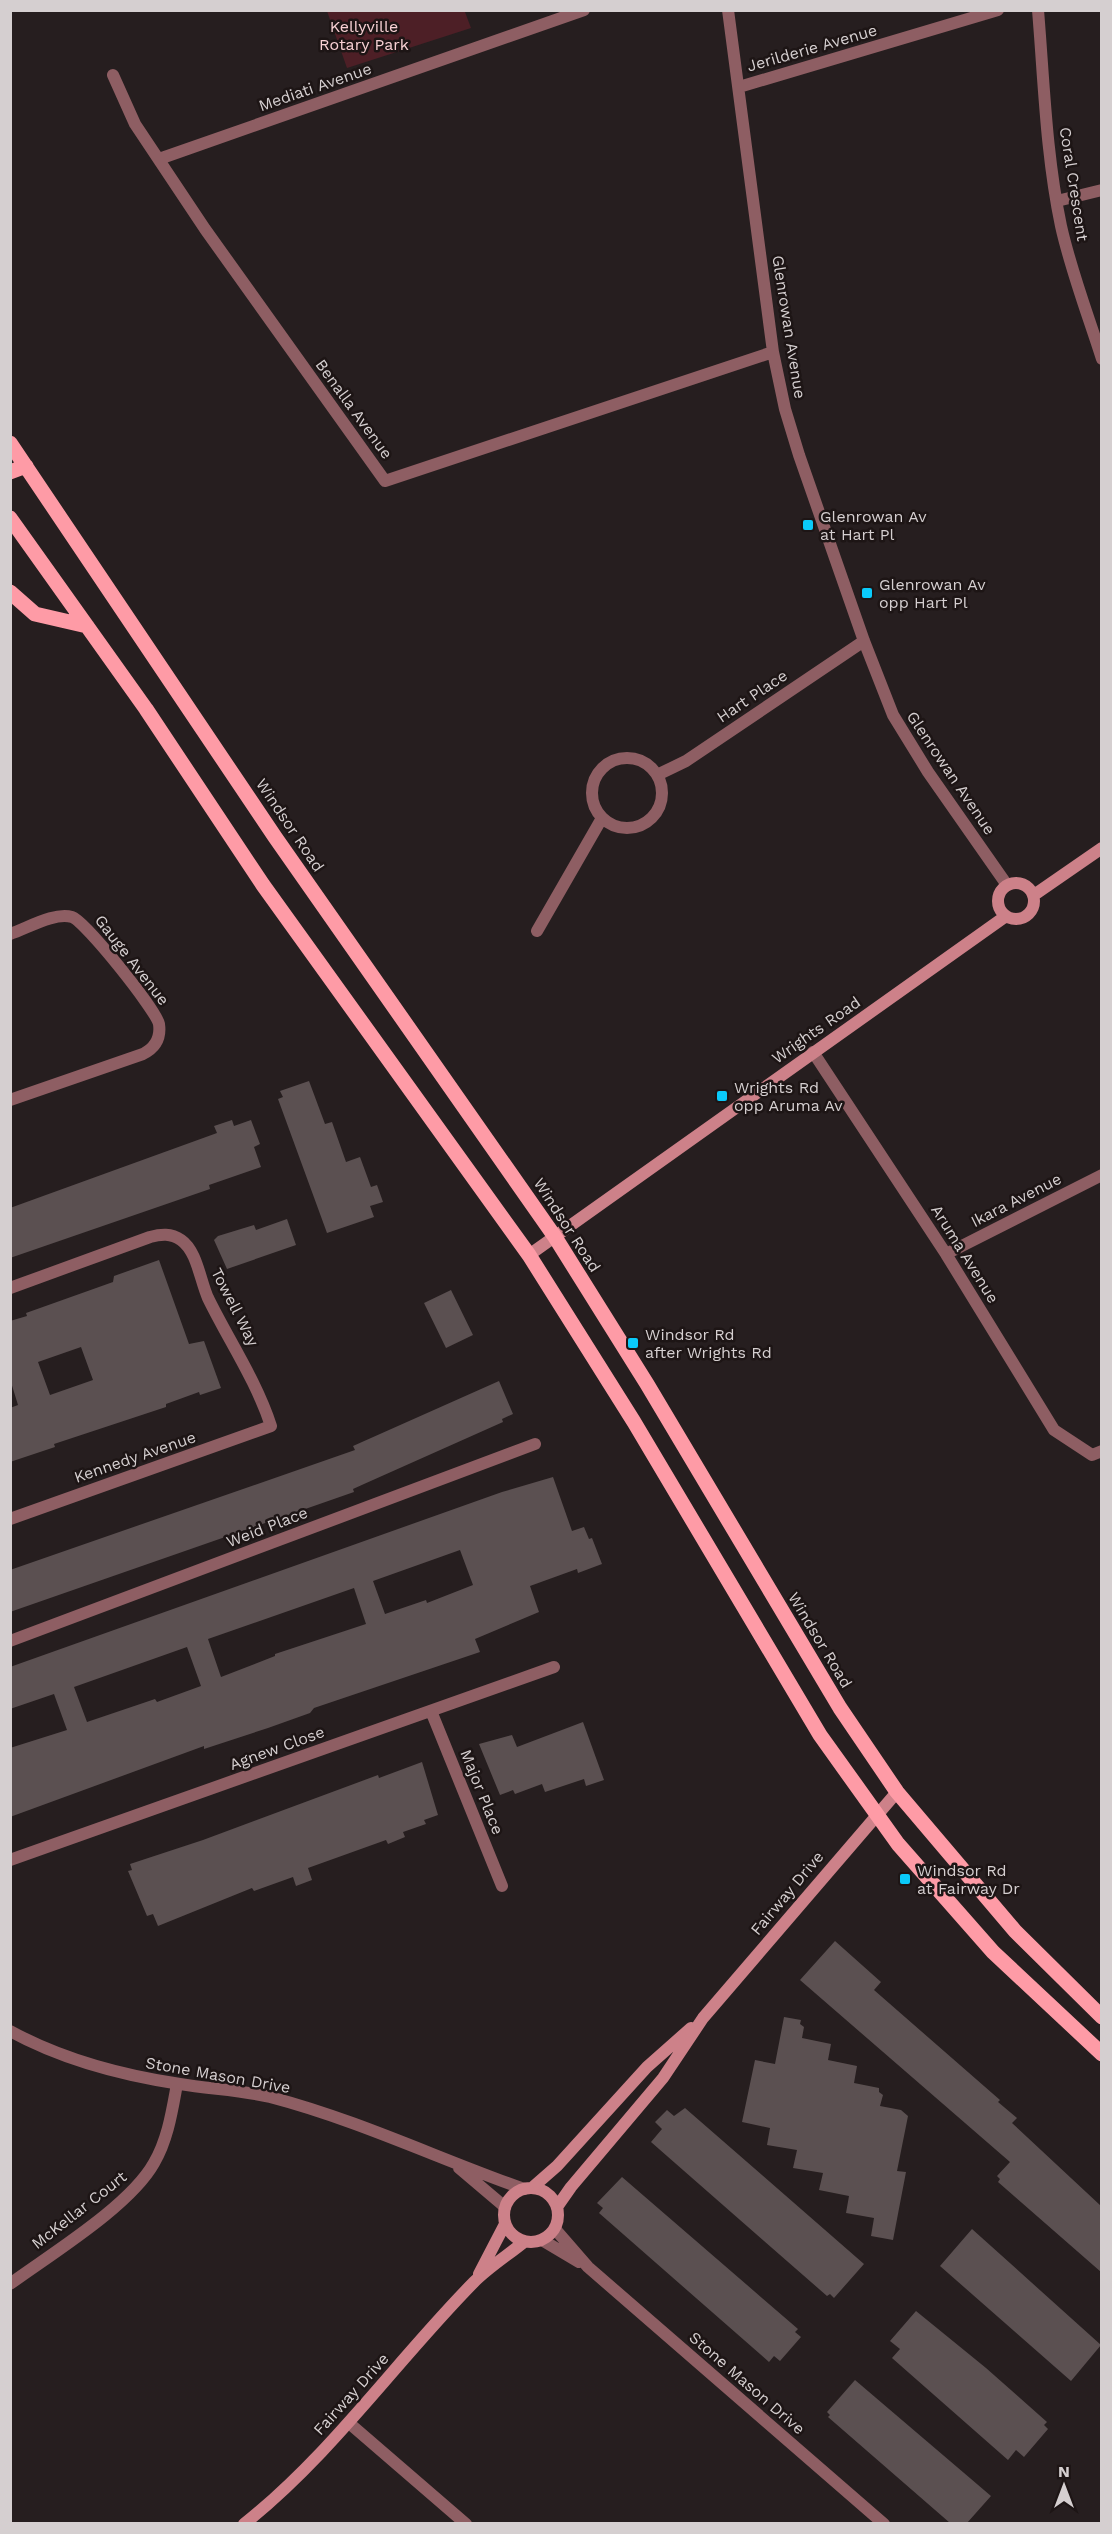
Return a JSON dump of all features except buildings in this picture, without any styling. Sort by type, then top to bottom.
[{"type":"main road","name":"Windsor Road","points":[[10,443],[275,837],[555,1237],[653,1394],[840,1708],[897,1792],[1015,1931],[1101,2017]]},
{"type":"main road","points":[[10,472],[26,466]]},
{"type":"main road","points":[[10,518],[146,709],[263,885],[409,1092],[455,1149],[529,1255],[634,1422],[820,1735],[898,1844],[993,1952],[1101,2054]]},
{"type":"main road","points":[[10,592],[35,614],[87,626]]},
{"type":"street","name":"Mediati Avenue","points":[[159,159],[584,10]]},
{"type":"street","name":"Glenrowan Avenue","points":[[728,10],[740,87],[773,352],[785,409],[799,455],[884,696],[901,729],[928,772],[1007,885]]},
{"type":"street","name":"Jerilderie Avenue","points":[[740,87],[998,10]]},
{"type":"street","name":"Coral Crescent","points":[[1038,10],[1051,167],[1057,201],[1065,244],[1101,358]]},
{"type":"street","name":"Benalla Avenue","points":[[113,75],[135,124],[205,229],[385,481],[773,352]]},
{"type":"street","points":[[1057,201],[1101,190]]},
{"type":"street","name":"Hart Place","points":[[657,775],[686,761],[864,641]]},
{"type":"street","points":[[620,759],[641,761],[657,775],[662,796],[653,817],[644,824],[622,828],[602,818],[595,809],[592,789],[595,778],[609,762],[620,759]]},
{"type":"street","points":[[537,931],[602,818]]},
{"type":"street","points":[[1034,895],[1101,848]]},
{"type":"street","points":[[1023,884],[1034,895],[1034,905],[1030,914],[1016,919],[1006,916],[998,903],[1000,893],[1007,885],[1023,884]]},
{"type":"street","name":"Gauge Avenue","points":[[10,934],[59,916],[80,921],[152,1010],[159,1028],[156,1044],[143,1054],[10,1100]]},
{"type":"street","name":"Wrights Road","points":[[529,1255],[1006,916]]},
{"type":"street","name":"Aruma Avenue","points":[[813,1052],[946,1254],[1054,1430],[1092,1455],[1101,1451]]},
{"type":"street","name":"Ikara Avenue","points":[[946,1254],[1101,1174]]},
{"type":"street","name":"Towell Way","points":[[10,1288],[150,1236],[173,1235],[183,1240],[189,1249],[207,1295],[261,1396],[271,1426]]},
{"type":"street","name":"Kennedy Avenue","points":[[10,1519],[271,1426]]},
{"type":"street","name":"Weid Place","points":[[10,1641],[535,1444]]},
{"type":"street","name":"Agnew Close","points":[[10,1860],[554,1667]]},
{"type":"street","name":"Major Place","points":[[431,1711],[502,1886]]},
{"type":"street","name":"Fairway Drive","points":[[557,2207],[571,2187],[663,2078],[703,2018],[897,1792]]},
{"type":"street","name":"Fairway Drive","points":[[529,2188],[557,2166],[647,2067],[703,2018]]},
{"type":"street","name":"Stone Mason Drive","points":[[10,2031],[36,2045],[92,2066],[177,2084],[268,2097],[343,2119],[454,2164],[529,2188]]},
{"type":"street","name":"McKellar Court","points":[[10,2284],[117,2206],[138,2186],[154,2164],[164,2142],[177,2084]]},
{"type":"street","name":"Stone Mason Drive","points":[[454,2164],[505,2207]]},
{"type":"street","points":[[529,2188],[550,2195],[557,2207],[558,2220],[555,2229],[542,2240],[524,2242],[510,2232],[505,2224],[505,2207],[515,2193],[529,2188]]},
{"type":"street","name":"Fairway Drive","points":[[475,2281],[505,2224]]},
{"type":"street","name":"Stone Mason Drive","points":[[555,2229],[588,2267],[884,2523]]},
{"type":"street","name":"Stone Mason Drive","points":[[542,2240],[588,2267]]},
{"type":"street","name":"Fairway Drive","points":[[244,2523],[293,2481],[349,2423],[475,2281],[524,2242]]},
{"type":"street","points":[[349,2423],[466,2523]]},
{"type":"green space","name":"Kellyville Rotary Park","points":[[327,11],[467,11],[465,12],[471,28],[347,68]]},
{"type":"place","name":"Glenrowan Av at Hart Pl","points":[[808,525]]},
{"type":"place","name":"Glenrowan Av opp Hart Pl","points":[[867,593]]},
{"type":"place","name":"Wrights Rd opp Aruma Av","points":[[722,1096]]},
{"type":"place","name":"Windsor Rd after Wrights Rd","points":[[633,1343]]},
{"type":"place","name":"Windsor Rd at Fairway Dr","points":[[905,1879]]}]
